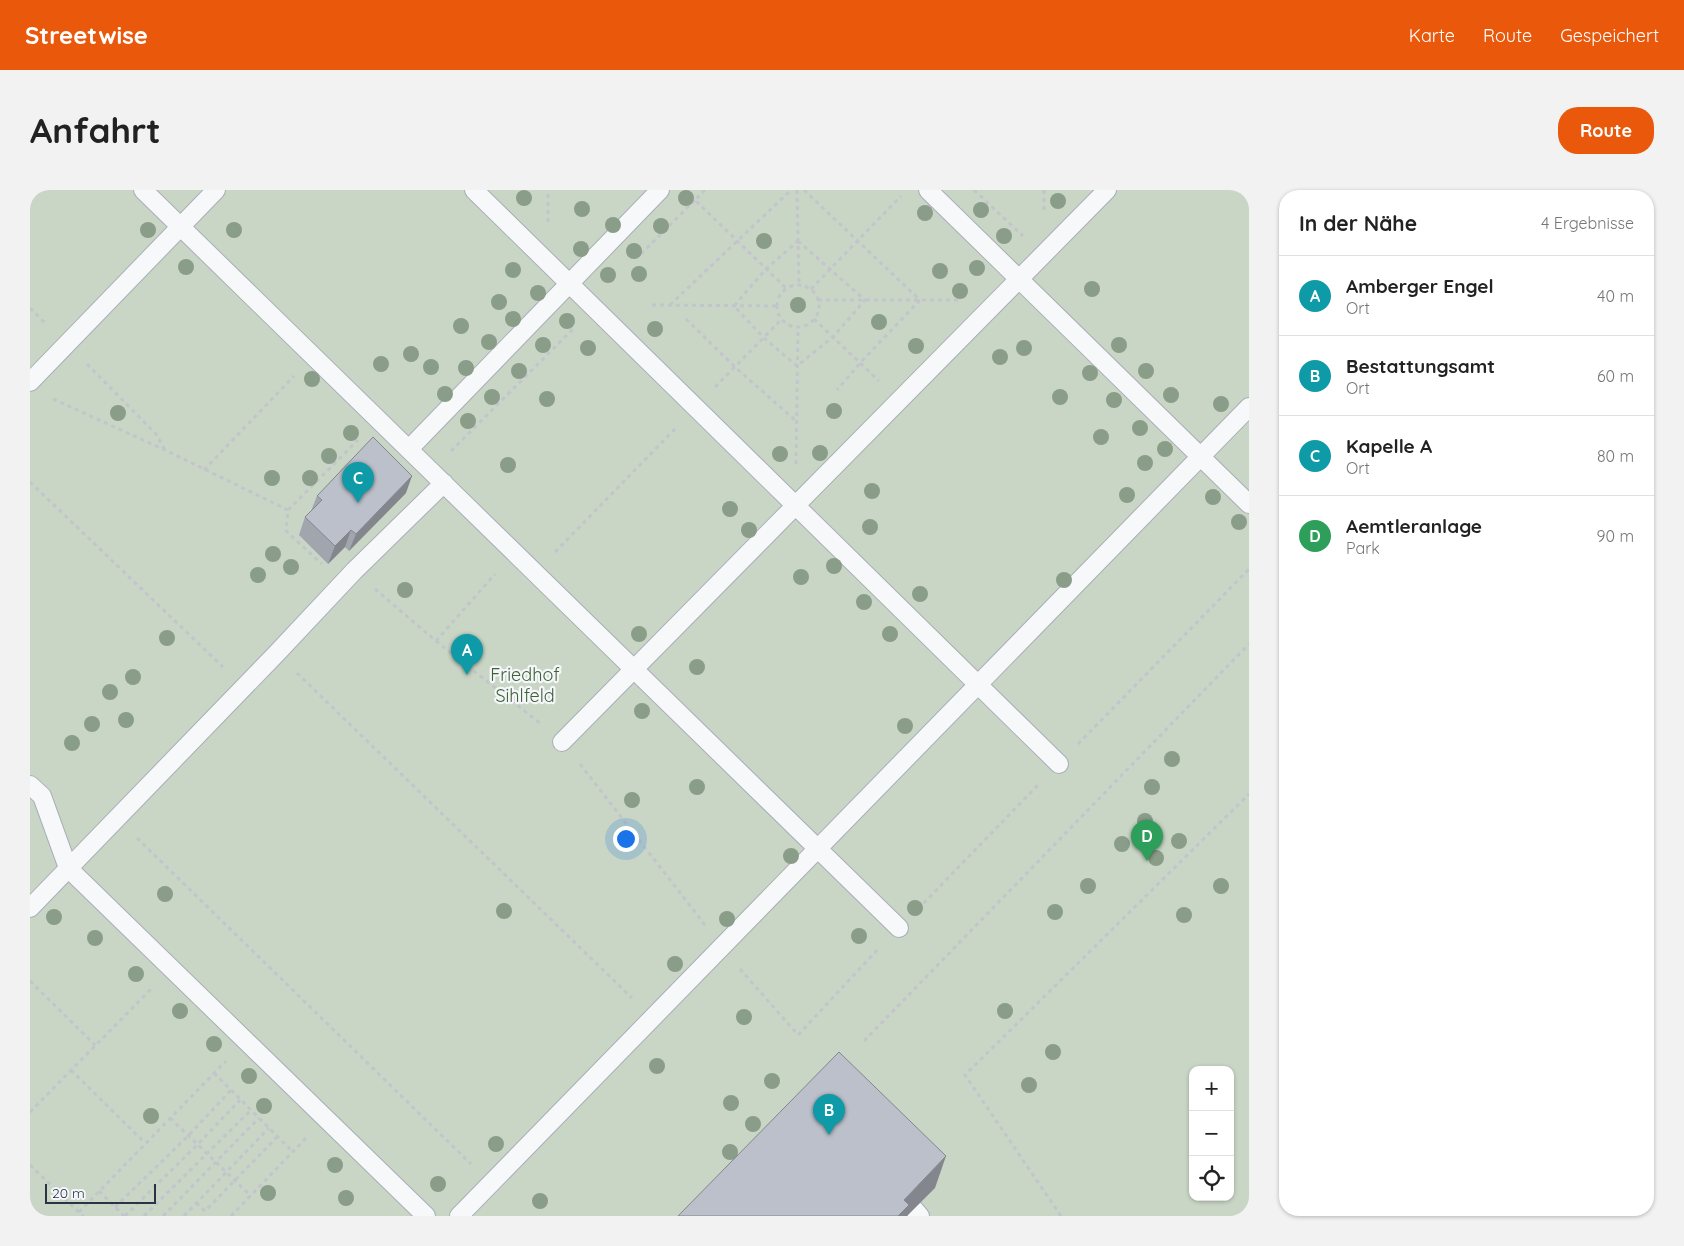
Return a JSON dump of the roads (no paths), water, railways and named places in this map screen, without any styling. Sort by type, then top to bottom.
[{"type":"lane","points":[[143,190],[899,928]]},
{"type":"lane","points":[[30,382],[216,190]]},
{"type":"lane","points":[[474,190],[977,686],[1059,764]]},
{"type":"lane","points":[[409,449],[660,190]]},
{"type":"lane","points":[[928,190],[1249,504]]},
{"type":"lane","points":[[562,742],[1107,190]]},
{"type":"lane","points":[[459,1216],[1249,407]]},
{"type":"lane","points":[[30,908],[354,571],[444,483]]},
{"type":"lane","points":[[30,784],[42,796],[68,868],[426,1216]]},
{"type":"place","name":"Kapelle A","points":[[358,503]]},
{"type":"place","name":"Amberger Engel","points":[[467,675]]},
{"type":"place","name":"Aemtleranlage","points":[[1147,861]]},
{"type":"place","name":"Bestattungsamt","points":[[829,1135]]},
{"type":"park label","name":"Friedhof Sihlfeld","points":[[525,684]]}]
